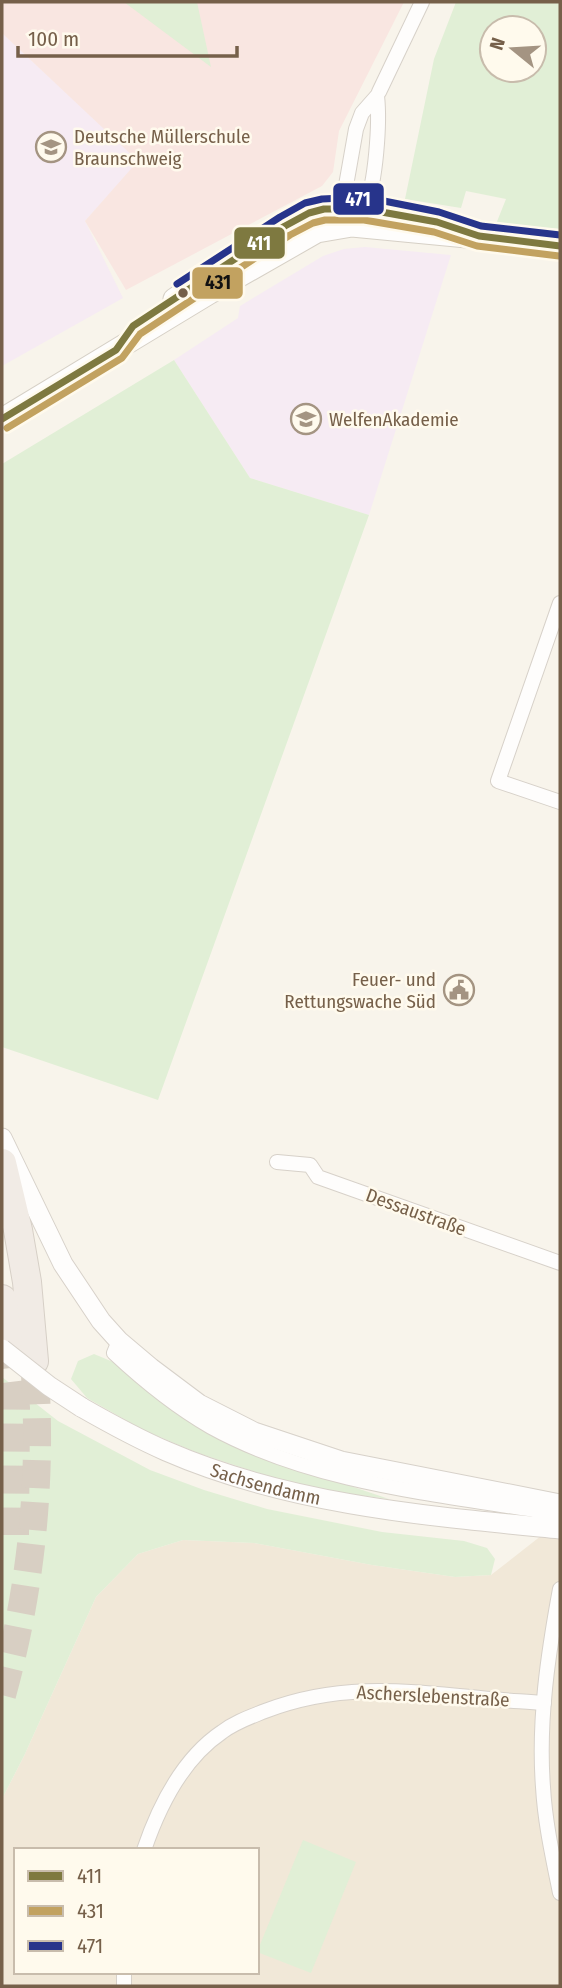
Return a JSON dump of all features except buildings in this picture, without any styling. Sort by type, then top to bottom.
[{"type":"highway","points":[[2,1163],[27,1282],[19,1347]]},
{"type":"highway","points":[[2,1219],[19,1347]]},
{"type":"highway","points":[[2,1299],[19,1347]]},
{"type":"main road","points":[[2,419],[305,238],[334,228],[353,214],[480,236],[560,246]]},
{"type":"street","points":[[379,92],[422,2]]},
{"type":"street","points":[[377,96],[378,134],[353,214],[356,129],[362,113],[377,96]]},
{"type":"street","points":[[560,603],[498,781],[560,802]]},
{"type":"street","name":"Sachsendamm","points":[[2,1139],[63,1264],[101,1321],[119,1341],[199,1404],[231,1422],[276,1441],[341,1461],[560,1504]]},
{"type":"street","name":"Dessaustraße","points":[[277,1162],[310,1165],[318,1177],[560,1263]]},
{"type":"street","name":"Sachsendamm","points":[[119,1341],[114,1353],[169,1399],[214,1428],[261,1450],[303,1466],[338,1475],[534,1510],[560,1521]]},
{"type":"street","name":"Sachsendamm","points":[[19,1347],[38,1378],[81,1407],[166,1451],[223,1472],[276,1488],[383,1509],[560,1529]]},
{"type":"street","points":[[560,1589],[544,1703],[543,1785],[550,1844],[560,1893]]},
{"type":"street","name":"Ascherslebenstraße","points":[[145,1848],[167,1795],[200,1751],[220,1733],[239,1722],[291,1701],[340,1691],[393,1691],[544,1703]]},
{"type":"shaded area","points":[[2,2],[404,2],[339,131],[333,172],[322,186],[126,290],[85,221],[138,161],[2,33]]},
{"type":"shaded area","points":[[2,33],[139,161],[85,221],[123,298],[2,366]]},
{"type":"shaded area","name":"WelfenAkademie","points":[[365,247],[451,255],[369,515],[250,478],[174,360],[238,318],[240,306],[323,256],[344,249]]},
{"type":"shaded area","points":[[560,1521],[560,1986],[2,1986],[2,1799],[96,1597],[138,1554],[183,1540],[254,1543],[455,1577],[491,1575]]},
{"type":"green space","points":[[124,2],[197,2],[211,67]]},
{"type":"green space","points":[[456,2],[560,2],[560,229],[496,224],[506,199],[466,191],[461,208],[405,199],[434,59]]},
{"type":"green space","points":[[174,360],[250,478],[369,515],[158,1100],[2,1047],[2,464]]},
{"type":"green space","points":[[94,1354],[118,1364],[318,1475],[389,1499],[328,1491],[261,1474],[198,1453],[143,1430],[87,1398],[71,1379],[78,1361]]},
{"type":"green space","points":[[2,1377],[58,1421],[150,1470],[267,1509],[382,1532],[464,1541],[487,1548],[495,1559],[491,1575],[455,1577],[254,1543],[183,1540],[138,1554],[96,1597],[2,1799]]},
{"type":"green space","points":[[303,1840],[356,1862],[311,1973],[259,1953]]},
{"type":"tunnel","points":[[8,1340],[16,1408],[15,1535]]},
{"type":"tunnel","points":[[2,1695],[21,1613],[33,1530],[37,1446],[34,1361]]},
{"type":"transit line","name":"471","points":[[177,284],[280,217],[305,203],[322,199],[384,201],[439,212],[481,226],[560,235]]},
{"type":"transit line","name":"411","points":[[2,419],[116,350],[133,326],[309,213],[324,209],[365,209],[437,222],[479,236],[560,246]]},
{"type":"transit line","name":"431","points":[[7,428],[122,358],[140,334],[290,235],[313,223],[325,220],[364,220],[434,232],[477,246],[559,256]]},
{"type":"place","name":"Deutsche Müllerschule Braunschweig","points":[[51,147]]},
{"type":"place","name":"WelfenAkademie","points":[[306,419]]},
{"type":"place","name":"Feuer- und Rettungswache Süd","points":[[459,990]]}]
